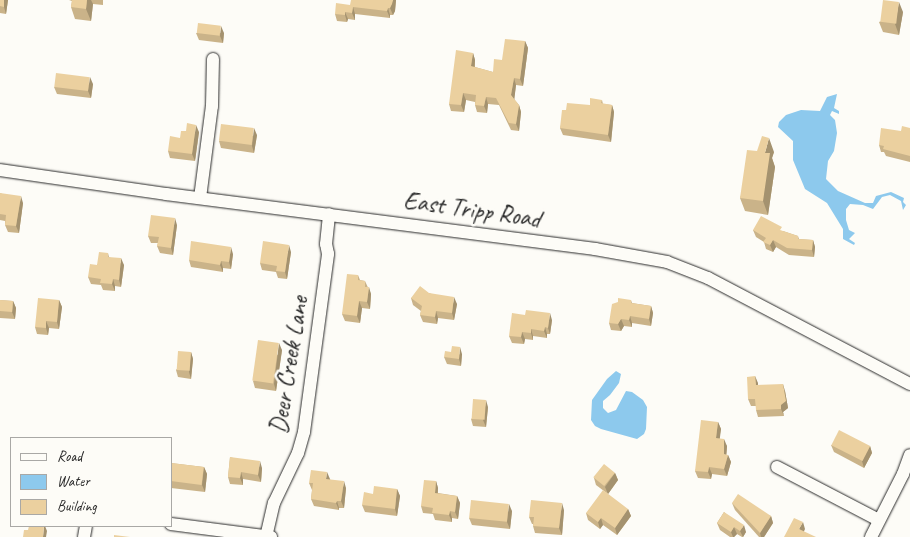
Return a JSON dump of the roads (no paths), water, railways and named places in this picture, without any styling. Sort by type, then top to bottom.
[{"type":"street","points":[[200,198],[212,106],[213,59]]},
{"type":"street","name":"East Tripp Road","points":[[0,170],[595,249],[667,262],[708,278],[910,384]]},
{"type":"street","name":"Deer Creek Lane","points":[[266,537],[274,503],[298,453],[304,432],[328,254],[334,246],[333,214]]},
{"type":"street","points":[[871,537],[903,474],[910,455]]},
{"type":"street","points":[[777,467],[879,520]]},
{"type":"street","points":[[172,524],[271,537]]},
{"type":"water","points":[[837,94],[834,108],[839,111],[839,114],[832,111],[830,115],[835,120],[837,133],[834,151],[828,161],[826,179],[838,191],[865,203],[873,203],[876,196],[891,192],[904,198],[903,202],[906,205],[903,210],[901,201],[890,195],[882,197],[873,209],[863,205],[850,204],[846,209],[846,220],[849,230],[855,233],[849,239],[855,243],[854,245],[843,239],[843,229],[827,203],[805,189],[793,160],[793,141],[778,127],[779,122],[786,115],[801,110],[820,111],[827,97]]},
{"type":"water","points":[[616,371],[621,374],[619,383],[603,401],[603,408],[608,413],[616,410],[626,391],[632,392],[643,400],[647,407],[646,429],[644,434],[637,439],[601,429],[595,426],[591,420],[592,400],[607,379]]}]
